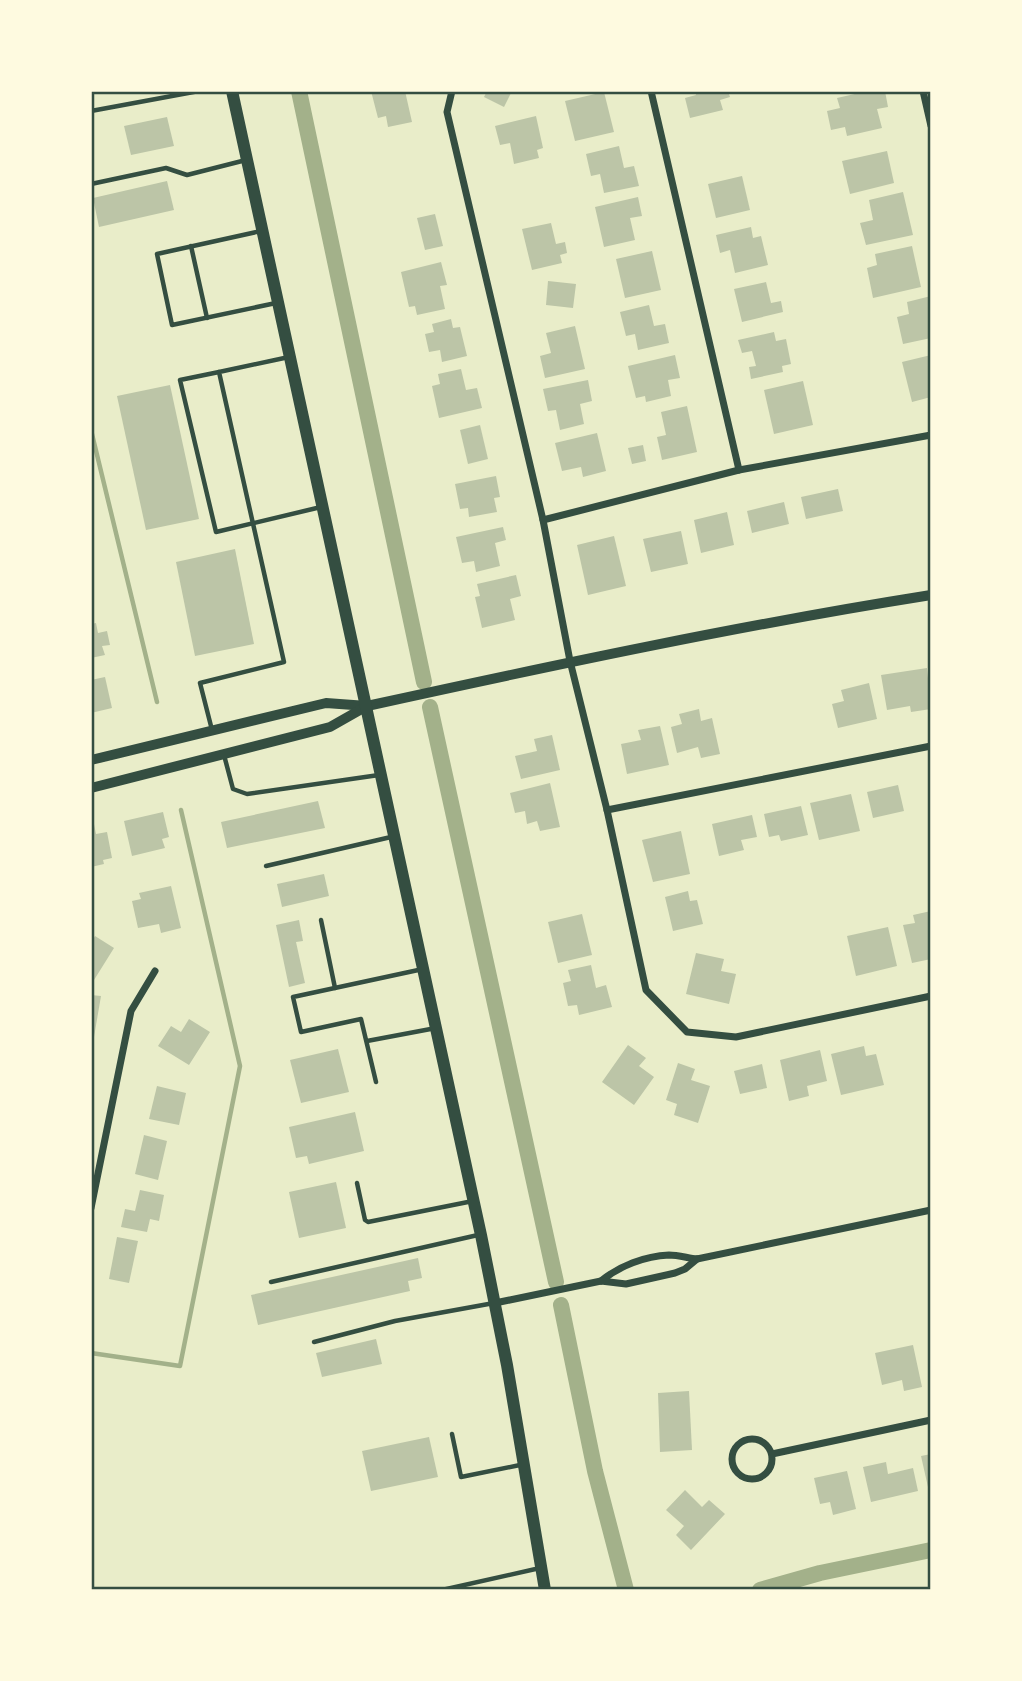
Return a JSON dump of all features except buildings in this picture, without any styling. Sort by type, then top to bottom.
[{"type":"main road","points":[[232,91],[474,1201],[525,1464],[545,1590]]},
{"type":"street","points":[[452,91],[447,112],[543,520],[570,661],[607,810],[646,990],[687,1032],[736,1037],[931,996]]},
{"type":"street","points":[[651,91],[739,470]]},
{"type":"street","points":[[923,91],[931,126]]},
{"type":"street","points":[[543,520],[739,470],[931,435]]},
{"type":"street","points":[[91,760],[326,703],[367,706],[570,661],[818,613],[931,595]]},
{"type":"street","points":[[91,788],[330,727],[367,706]]},
{"type":"street","points":[[607,810],[931,746]]},
{"type":"street","points":[[91,1208],[131,1011],[155,971]]},
{"type":"street","points":[[601,1281],[625,1265],[670,1255],[697,1259],[931,1210]]},
{"type":"street","points":[[495,1303],[601,1281],[626,1284],[649,1279],[676,1273],[697,1259]]},
{"type":"street","points":[[645,1261],[649,1279]]},
{"type":"street","points":[[772,1454],[931,1420]]},
{"type":"street","points":[[747,1439],[765,1443],[772,1454],[770,1468],[761,1477],[747,1479],[741,1476],[733,1465],[733,1452],[747,1439]]},
{"type":"lane","points":[[91,111],[199,91]]},
{"type":"lane","points":[[91,184],[166,168],[187,175],[246,160]]},
{"type":"lane","points":[[262,230],[157,254],[172,325],[278,303]]},
{"type":"lane","points":[[191,246],[207,318]]},
{"type":"lane","points":[[290,357],[180,380],[216,532],[323,507]]},
{"type":"lane","points":[[212,731],[200,682],[284,662],[219,372]]},
{"type":"lane","points":[[223,754],[233,789],[238,793],[247,794],[382,774]]},
{"type":"lane","points":[[266,866],[395,836]]},
{"type":"lane","points":[[321,920],[335,988]]},
{"type":"lane","points":[[376,1082],[361,1019],[301,1032],[293,997],[424,968]]},
{"type":"lane","points":[[367,1041],[437,1028]]},
{"type":"lane","points":[[357,1183],[365,1220],[368,1222],[474,1201]]},
{"type":"lane","points":[[271,1282],[481,1235]]},
{"type":"lane","points":[[314,1342],[395,1321],[495,1303]]},
{"type":"lane","points":[[452,1434],[461,1477],[525,1464]]},
{"type":"lane","points":[[442,1590],[541,1568]]},
{"type":"waterway","points":[[299,91],[424,682]]},
{"type":"waterway","points":[[91,430],[157,702]]},
{"type":"waterway","points":[[430,707],[556,1282]]},
{"type":"waterway","points":[[91,1353],[180,1366],[240,1066],[181,810]]},
{"type":"waterway","points":[[561,1305],[595,1471],[626,1590]]},
{"type":"waterway","points":[[760,1590],[820,1573],[931,1550]]}]
